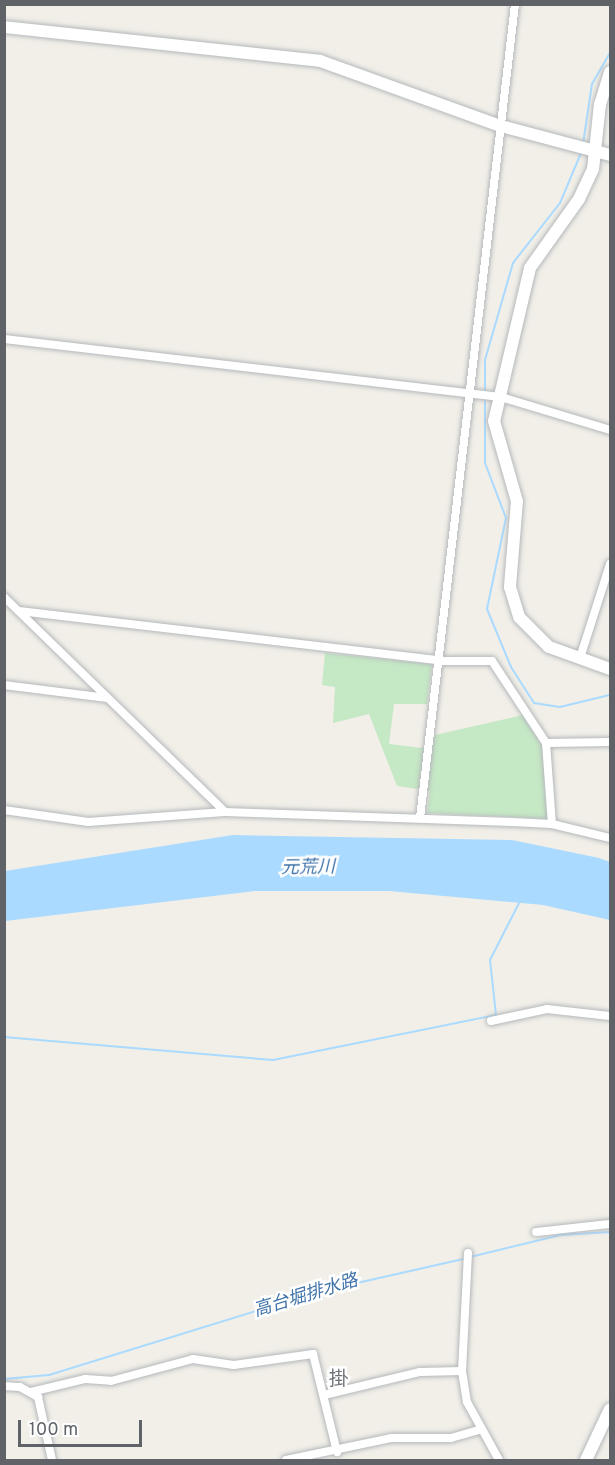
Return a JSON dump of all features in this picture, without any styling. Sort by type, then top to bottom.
[{"type":"street","points":[[420,818],[515,4]]},
{"type":"street","points":[[4,27],[320,61],[501,126],[604,153]]},
{"type":"street","points":[[610,72],[600,104],[604,153],[579,199],[530,268],[494,421],[518,501],[510,560],[513,597],[532,635],[580,658],[610,669]]},
{"type":"street","points":[[4,339],[501,397],[610,430]]},
{"type":"street","points":[[580,658],[610,564]]},
{"type":"street","points":[[4,597],[225,812]]},
{"type":"street","points":[[19,611],[439,660],[492,661],[546,743],[552,824]]},
{"type":"street","points":[[4,685],[107,698]]},
{"type":"street","points":[[546,743],[610,742]]},
{"type":"street","points":[[4,810],[88,822],[225,812],[552,824],[610,838]]},
{"type":"street","points":[[492,1021],[547,1009],[610,1016]]},
{"type":"street","points":[[536,1232],[610,1224]]},
{"type":"street","points":[[468,1253],[462,1371],[467,1402],[499,1461]]},
{"type":"street","points":[[4,1386],[32,1392],[85,1379],[111,1381],[193,1359],[234,1365],[313,1354],[337,1452]]},
{"type":"street","points":[[324,1395],[420,1372],[462,1371]]},
{"type":"street","points":[[32,1392],[47,1420],[52,1461]]},
{"type":"street","points":[[586,1461],[610,1408]]},
{"type":"street","points":[[286,1461],[337,1452],[391,1437],[451,1438],[482,1429]]},
{"type":"green space","points":[[325,653],[432,664],[427,704],[394,704],[389,744],[422,748],[435,735],[523,715],[543,748],[549,819],[427,813],[430,791],[397,786],[369,714],[333,723],[335,687],[322,685]]},
{"type":"water","name":"元荒川","points":[[233,835],[512,840],[599,858],[610,862],[610,920],[543,905],[389,891],[255,891],[5,921],[5,871]]},
{"type":"waterway","points":[[583,144],[592,84],[610,53]]},
{"type":"waterway","points":[[581,153],[560,203],[513,263],[485,360],[485,463],[506,518],[487,609],[511,667],[534,703],[560,707],[610,695]]},
{"type":"waterway","points":[[4,1037],[273,1060],[496,1015],[490,960],[520,901]]},
{"type":"waterway","name":"高台堀排水路","points":[[470,1257],[560,1235],[610,1232]]},
{"type":"waterway","name":"高台堀排水路","points":[[4,1379],[49,1375],[317,1292],[464,1259]]},
{"type":"district","name":"掛","points":[[339,1380]]}]
